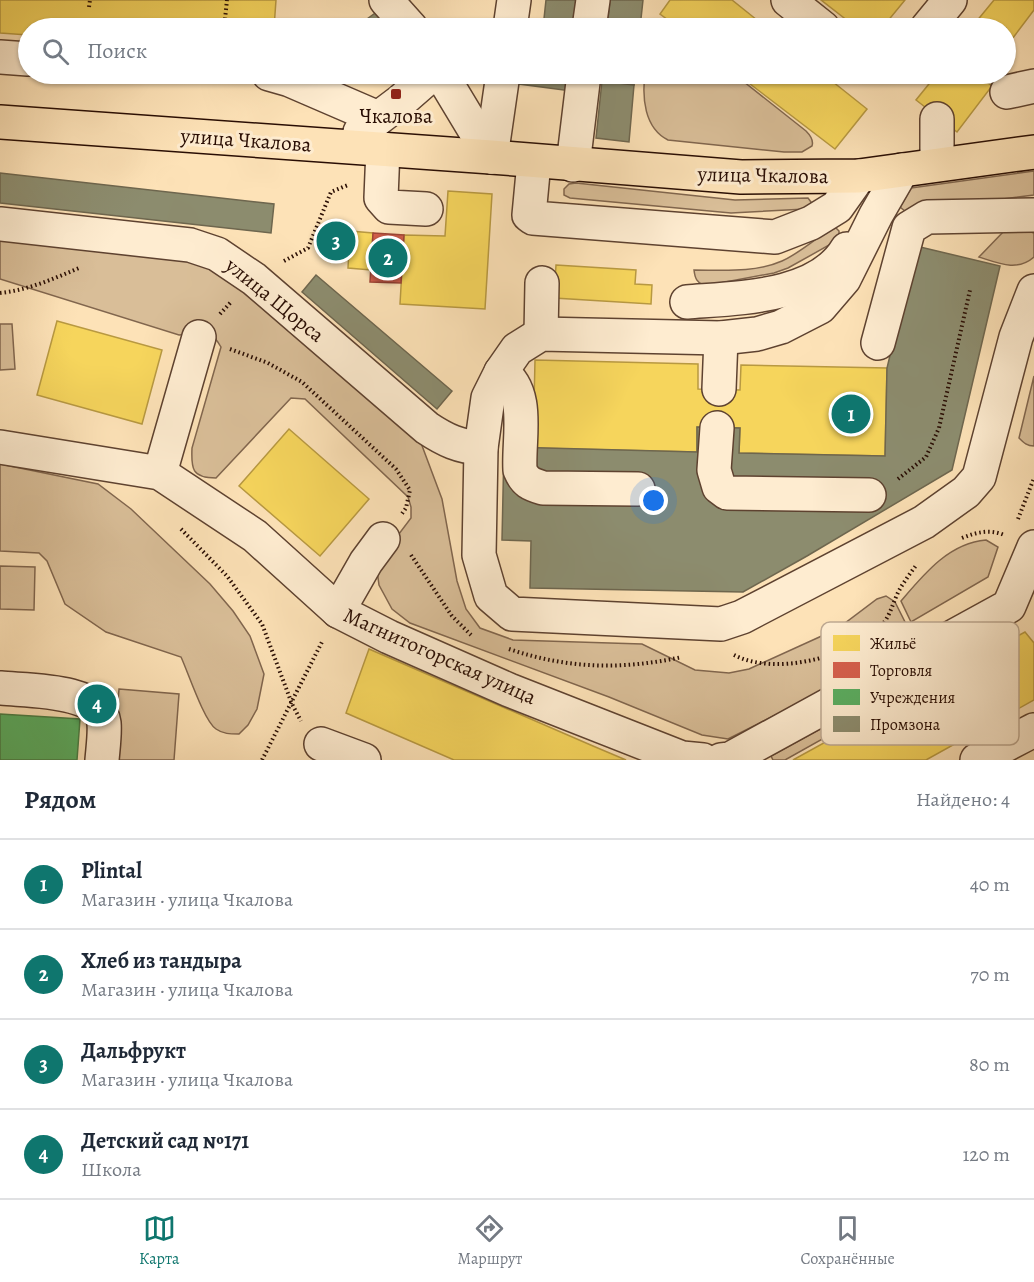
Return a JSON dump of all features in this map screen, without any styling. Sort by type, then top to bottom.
[{"type":"main road","name":"улица Чкалова","points":[[0,122],[340,147],[381,134],[491,157],[741,177],[859,176],[1034,152]]},
{"type":"street","points":[[386,0],[402,18]]},
{"type":"street","points":[[511,18],[514,0]]},
{"type":"street","points":[[590,18],[593,0]]},
{"type":"street","points":[[788,0],[810,18]]},
{"type":"street","points":[[935,18],[950,0]]},
{"type":"street","points":[[0,57],[18,58]]},
{"type":"street","points":[[297,84],[381,134]]},
{"type":"street","points":[[424,84],[381,134],[381,198],[389,207],[426,209]]},
{"type":"street","points":[[447,84],[491,157]]},
{"type":"street","points":[[491,157],[502,84]]},
{"type":"street","points":[[573,165],[583,84]]},
{"type":"street","points":[[937,119],[937,150],[940,164]]},
{"type":"street","points":[[534,162],[529,215],[533,218],[775,237],[811,223],[837,207],[859,176]]},
{"type":"street","points":[[902,170],[870,225],[844,279],[820,308],[781,327],[765,332],[721,338],[541,334],[517,349],[501,372],[488,398],[481,448],[479,555],[491,596],[512,614],[721,624],[742,617],[924,522],[966,492],[979,477],[1016,337],[1034,291]]},
{"type":"street","points":[[878,343],[909,228],[927,217],[1034,215]]},
{"type":"street","name":"улица Щорса","points":[[0,224],[190,245],[217,254],[254,279],[427,428],[442,438],[464,447],[481,448]]},
{"type":"street","points":[[687,302],[760,296],[816,278],[840,261],[857,231],[870,225]]},
{"type":"street","points":[[541,334],[542,284]]},
{"type":"street","points":[[160,473],[199,337]]},
{"type":"street","points":[[719,389],[721,338]]},
{"type":"street","points":[[501,372],[514,383],[519,398],[520,470],[529,484],[543,488],[638,489]]},
{"type":"street","points":[[717,428],[714,470],[719,487],[727,493],[869,495]]},
{"type":"street","name":"Магнитогорская улица","points":[[0,447],[160,473],[255,536],[338,611],[389,637],[509,690],[682,758],[703,760]]},
{"type":"street","points":[[980,622],[1009,606],[1021,535]]},
{"type":"street","points":[[338,611],[366,562],[383,539]]},
{"type":"street","points":[[0,688],[68,694],[87,702],[98,710],[104,721],[102,760]]},
{"type":"street","points":[[721,760],[730,759],[821,709]]},
{"type":"street","points":[[1019,738],[1034,730]]},
{"type":"street","points":[[321,744],[364,760]]},
{"type":"street","points":[[977,760],[1006,745]]},
{"type":"path","points":[[89,7],[90,0]]},
{"type":"path","points":[[225,18],[226,0]]},
{"type":"path","points":[[331,192],[308,248],[254,279],[199,337],[268,363],[302,382],[396,469],[410,490],[406,508],[383,539]]},
{"type":"path","points":[[0,293],[44,283],[80,267],[92,260],[111,236]]},
{"type":"path","points":[[869,495],[906,473],[926,456],[939,428],[970,290]]},
{"type":"path","points":[[960,538],[988,531],[1021,535],[1034,478]]},
{"type":"path","points":[[176,524],[227,576],[262,624],[292,704],[305,728],[321,744]]},
{"type":"path","points":[[883,622],[892,609],[900,589],[917,565],[925,560]]},
{"type":"path","points":[[721,624],[727,647],[735,656],[762,665],[821,659]]},
{"type":"path","points":[[262,760],[322,644]]},
{"type":"shaded area","points":[[644,84],[747,84],[806,131],[812,140],[812,146],[802,152],[784,152],[668,140],[660,135],[649,120]]},
{"type":"shaded area","points":[[1034,171],[1034,195],[911,211],[905,211],[900,207],[911,188]]},
{"type":"shaded area","points":[[569,184],[735,200],[808,198],[811,202],[810,207],[806,209],[731,213],[570,198],[564,195],[564,189]]},
{"type":"shaded area","points":[[836,228],[839,236],[831,244],[788,268],[774,273],[704,286],[696,278],[694,270],[738,270],[772,265],[788,258],[829,230]]},
{"type":"shaded area","points":[[1029,228],[1034,234],[1034,257],[1028,262],[1007,265],[979,257],[1006,229]]},
{"type":"shaded area","points":[[0,233],[200,261],[240,278],[418,435],[442,499],[457,581],[466,609],[480,628],[513,640],[642,644],[695,670],[729,673],[749,669],[821,636],[821,692],[728,739],[702,735],[609,697],[410,623],[392,609],[379,585],[377,570],[383,555],[411,518],[408,497],[305,399],[291,398],[216,478],[202,476],[193,467],[192,448],[221,347],[212,336],[203,332],[179,335],[0,279]]},
{"type":"shaded area","points":[[0,324],[12,324],[15,369],[0,370]]},
{"type":"shaded area","points":[[1034,376],[1034,446],[1026,444],[1019,438]]},
{"type":"shaded area","points":[[0,464],[98,484],[131,509],[210,584],[250,636],[264,674],[257,709],[248,725],[239,734],[221,732],[211,724],[201,707],[181,657],[106,632],[65,604],[47,561],[39,553],[0,551]]},
{"type":"shaded area","points":[[986,540],[998,547],[988,577],[911,622],[901,601],[919,580],[938,562],[960,547]]},
{"type":"shaded area","points":[[0,566],[35,567],[34,610],[0,609]]},
{"type":"shaded area","points":[[886,596],[895,602],[905,622],[846,622],[877,599]]},
{"type":"shaded area","points":[[119,689],[179,694],[174,760],[113,760]]},
{"type":"shaded area","points":[[821,728],[821,740],[785,760],[773,760],[771,756]]},
{"type":"building: Жильё","points":[[0,0],[276,0],[275,18],[18,18],[18,34],[0,33]]},
{"type":"building: Жильё","points":[[670,0],[732,0],[754,18],[665,18],[660,14]]},
{"type":"building: Жильё","points":[[821,0],[905,0],[890,18],[844,18]]},
{"type":"building: Жильё","points":[[994,0],[1034,0],[1034,10],[1016,34],[1016,18],[979,18]]},
{"type":"building: Жильё","points":[[750,84],[836,84],[867,109],[835,149]]},
{"type":"building: Жильё","points":[[929,84],[989,84],[992,86],[957,132],[916,100]]},
{"type":"building: Жильё","points":[[448,191],[492,194],[485,309],[400,304],[404,235],[445,236]]},
{"type":"building: Жильё","points":[[350,231],[373,233],[371,270],[348,268]]},
{"type":"building: Жильё","points":[[930,255],[946,258],[942,277],[926,274]]},
{"type":"building: Жильё","points":[[556,265],[636,270],[635,284],[652,285],[651,304],[554,298]]},
{"type":"building: Жильё","points":[[57,321],[162,350],[142,424],[37,395]]},
{"type":"building: Жильё","points":[[535,360],[698,364],[698,389],[740,390],[741,365],[887,368],[885,456],[739,453],[740,428],[697,427],[697,452],[533,448]]},
{"type":"building: Жильё","points":[[289,429],[369,499],[320,556],[239,486]]},
{"type":"building: Жильё","points":[[1025,632],[1034,643],[1034,700],[1019,708],[1019,635]]},
{"type":"building: Жильё","points":[[369,649],[626,760],[454,760],[346,713]]},
{"type":"building: Жильё","points":[[821,745],[953,745],[926,760],[793,760]]},
{"type":"building: Торговля","points":[[325,229],[349,231],[348,252],[323,251]]},
{"type":"building: Торговля","points":[[373,233],[404,235],[401,283],[370,282]]},
{"type":"building: Учреждения","points":[[0,714],[80,719],[77,760],[0,760]]},
{"type":"building: Промзона","points":[[546,0],[581,0],[579,18],[544,18]]},
{"type":"building: Промзона","points":[[610,0],[643,0],[641,18],[608,18]]},
{"type":"building: Промзона","points":[[378,11],[383,18],[368,18]]},
{"type":"building: Промзона","points":[[519,84],[572,84],[571,91]]},
{"type":"building: Промзона","points":[[602,84],[634,85],[629,142],[596,138]]},
{"type":"building: Промзона","points":[[0,173],[274,204],[271,233],[0,203]]},
{"type":"building: Промзона","points":[[916,246],[1000,266],[952,470],[743,592],[530,588],[531,541],[502,540],[504,447],[697,452],[697,427],[740,428],[739,453],[885,456],[887,368]]},
{"type":"building: Промзона","points":[[316,275],[452,391],[437,409],[302,292]]},
{"type":"place","name":"Чкалова","points":[[396,94]]},
{"type":"place","name":"Дальфрукт","points":[[336,241]]},
{"type":"place","name":"Хлеб из тандыра","points":[[388,258]]},
{"type":"place","name":"Plintal","points":[[851,414]]},
{"type":"place","name":"Детский сад №171","points":[[97,704]]}]
